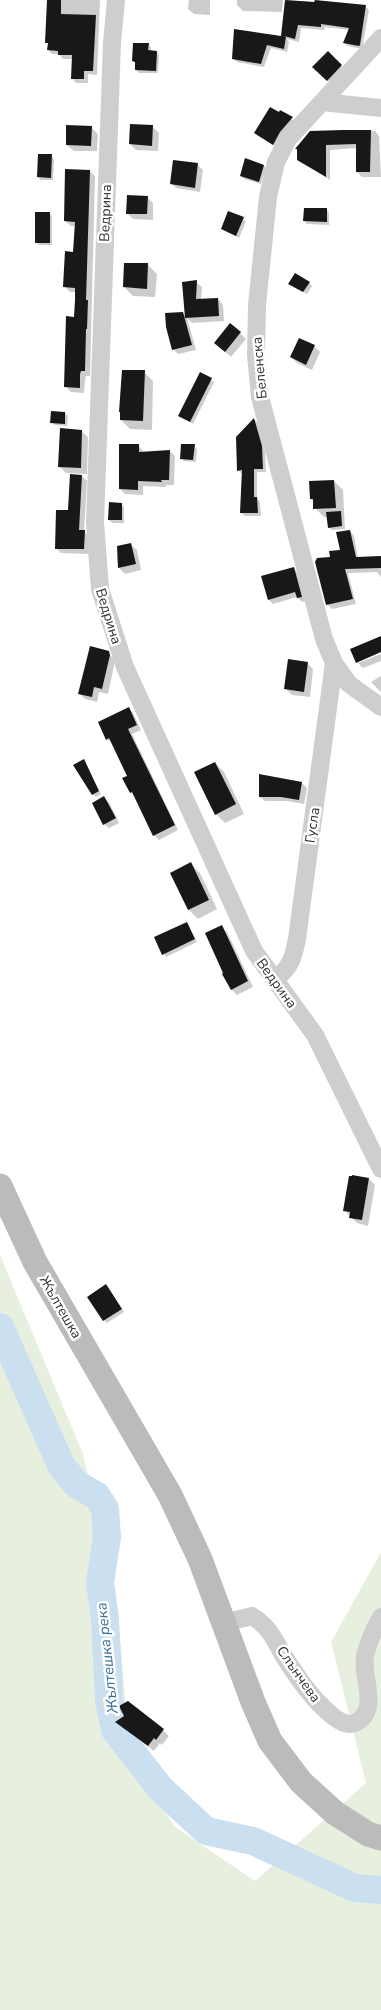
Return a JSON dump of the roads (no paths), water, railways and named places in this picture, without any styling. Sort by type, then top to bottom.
[{"type":"main road","name":"Жълтешка","points":[[0,1186],[35,1262],[170,1495],[200,1559],[252,1702],[270,1741],[301,1782],[335,1813],[368,1834],[381,1838]]},
{"type":"street","name":"Ведрина","points":[[116,0],[112,43],[95,522],[100,589],[125,667],[254,952],[316,1035],[381,1169]]},
{"type":"street","name":"Беленска","points":[[381,38],[288,139],[276,162],[268,197],[256,305],[256,355],[260,397],[324,639],[334,663],[349,684],[381,707]]},
{"type":"street","points":[[322,102],[381,108]]},
{"type":"street","name":"Гусла","points":[[274,980],[286,971],[292,961],[298,939],[334,663]]},
{"type":"street","name":"Слънчева","points":[[224,1624],[252,1616],[259,1621],[270,1630],[304,1686],[321,1706],[342,1722],[352,1724],[361,1719],[368,1710],[369,1698],[364,1670],[365,1656],[381,1617]]},
{"type":"waterway","name":"Жълтешка река","points":[[0,1327],[61,1465],[76,1484],[97,1496],[105,1509],[107,1537],[100,1583],[105,1618],[109,1699],[115,1730],[160,1788],[206,1831],[253,1841],[355,1888],[381,1890]]}]
